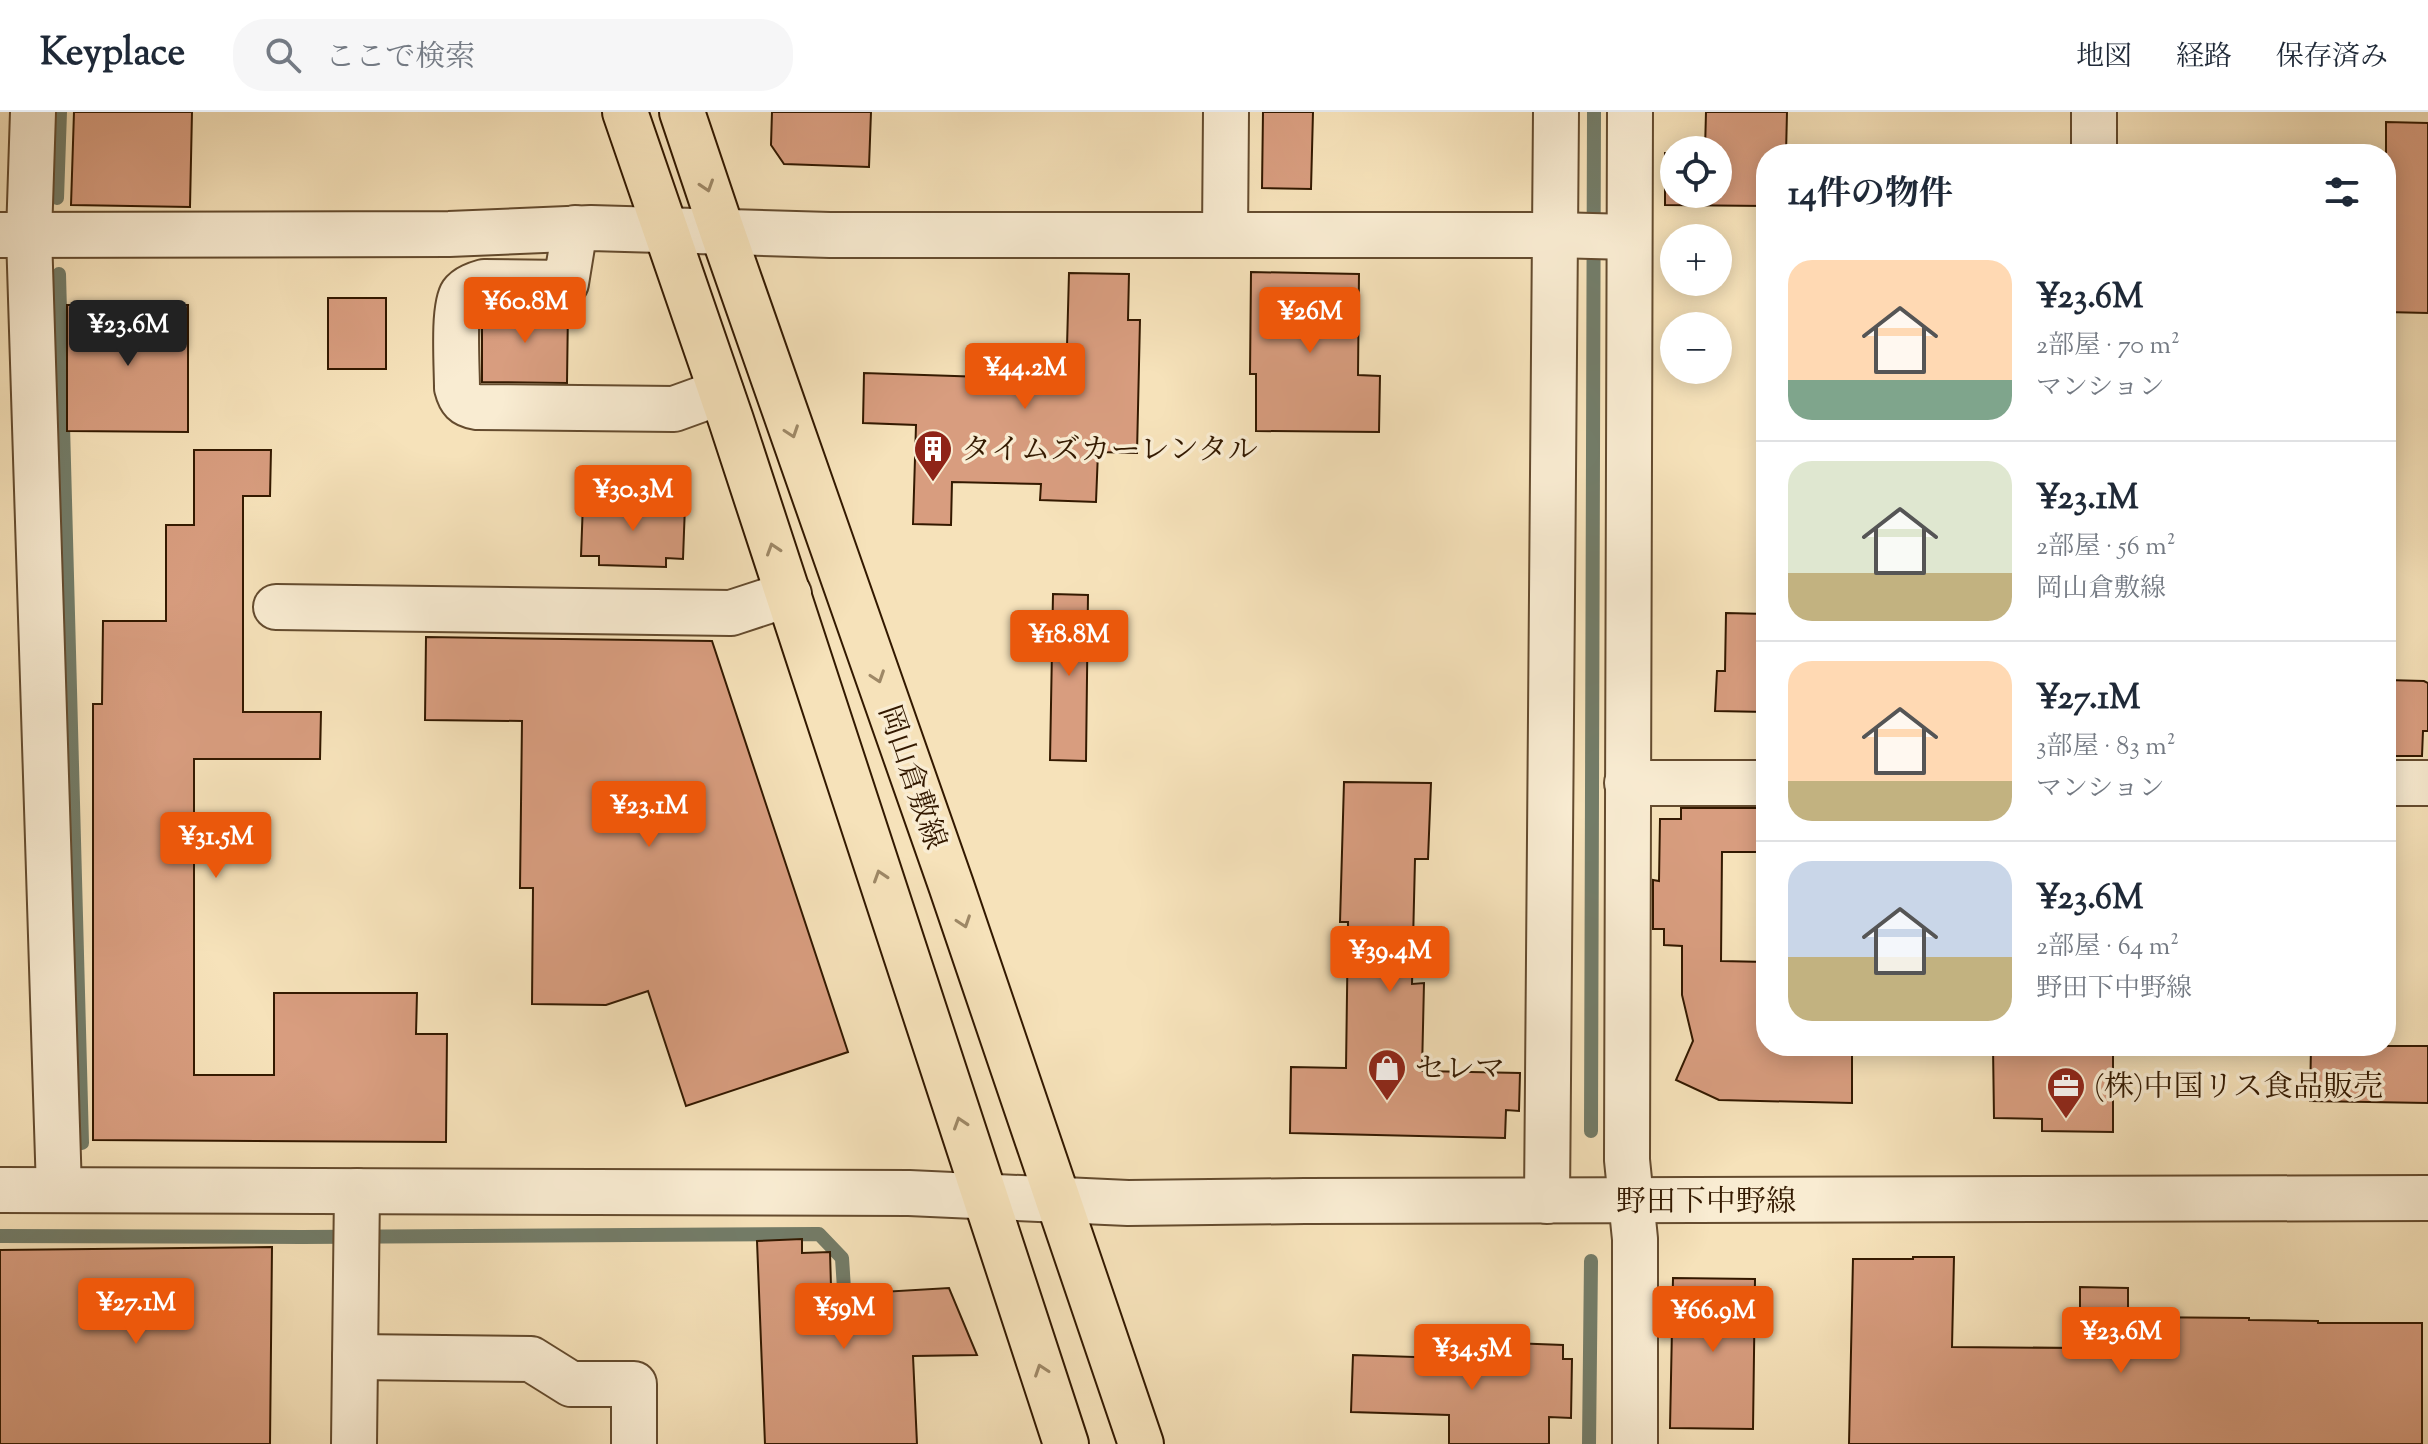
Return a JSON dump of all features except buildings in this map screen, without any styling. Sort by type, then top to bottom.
[{"type":"main road","name":"岡山倉敷線","points":[[625,112],[789,594],[1066,1444]]},
{"type":"main road","name":"岡山倉敷線","points":[[682,112],[951,885],[1141,1444]]},
{"type":"street","points":[[33,112],[15,235],[59,1190]]},
{"type":"street","points":[[1225,235],[1226,112]]},
{"type":"street","points":[[1556,112],[1593,236],[1627,783],[1627,1160],[1635,1239],[1635,1444]]},
{"type":"street","points":[[1547,1201],[1593,236],[1630,112]]},
{"type":"street","points":[[2094,112],[2094,144]]},
{"type":"street","points":[[15,235],[434,234],[575,228],[830,235],[1593,236]]},
{"type":"street","points":[[575,228],[566,283],[484,282],[462,293],[457,307],[457,388],[466,405],[674,409],[721,392]]},
{"type":"street","points":[[276,607],[731,613],[789,594]]},
{"type":"street","points":[[1627,783],[1756,783]]},
{"type":"street","points":[[2396,783],[2428,783]]},
{"type":"street","name":"野田下中野線","points":[[0,1190],[59,1190],[357,1223],[894,1193],[1128,1203],[2428,1198]]},
{"type":"street","points":[[354,1444],[357,1223]]},
{"type":"street","points":[[355,1357],[531,1359],[571,1384],[634,1384],[634,1444]]},
{"type":"waterway","points":[[57,198],[60,112]]},
{"type":"waterway","points":[[1591,1131],[1594,112]]},
{"type":"waterway","points":[[59,274],[82,1143]]},
{"type":"waterway","points":[[0,1236],[819,1234],[842,1258],[845,1304]]},
{"type":"waterway","points":[[1589,1444],[1591,1261]]},
{"type":"place","name":"タイムズカーレンタル","points":[[933,483]]},
{"type":"place","name":"セレマ","points":[[1387,1102]]},
{"type":"place","name":"(株)中国リス食品販売","points":[[2066,1120]]}]
